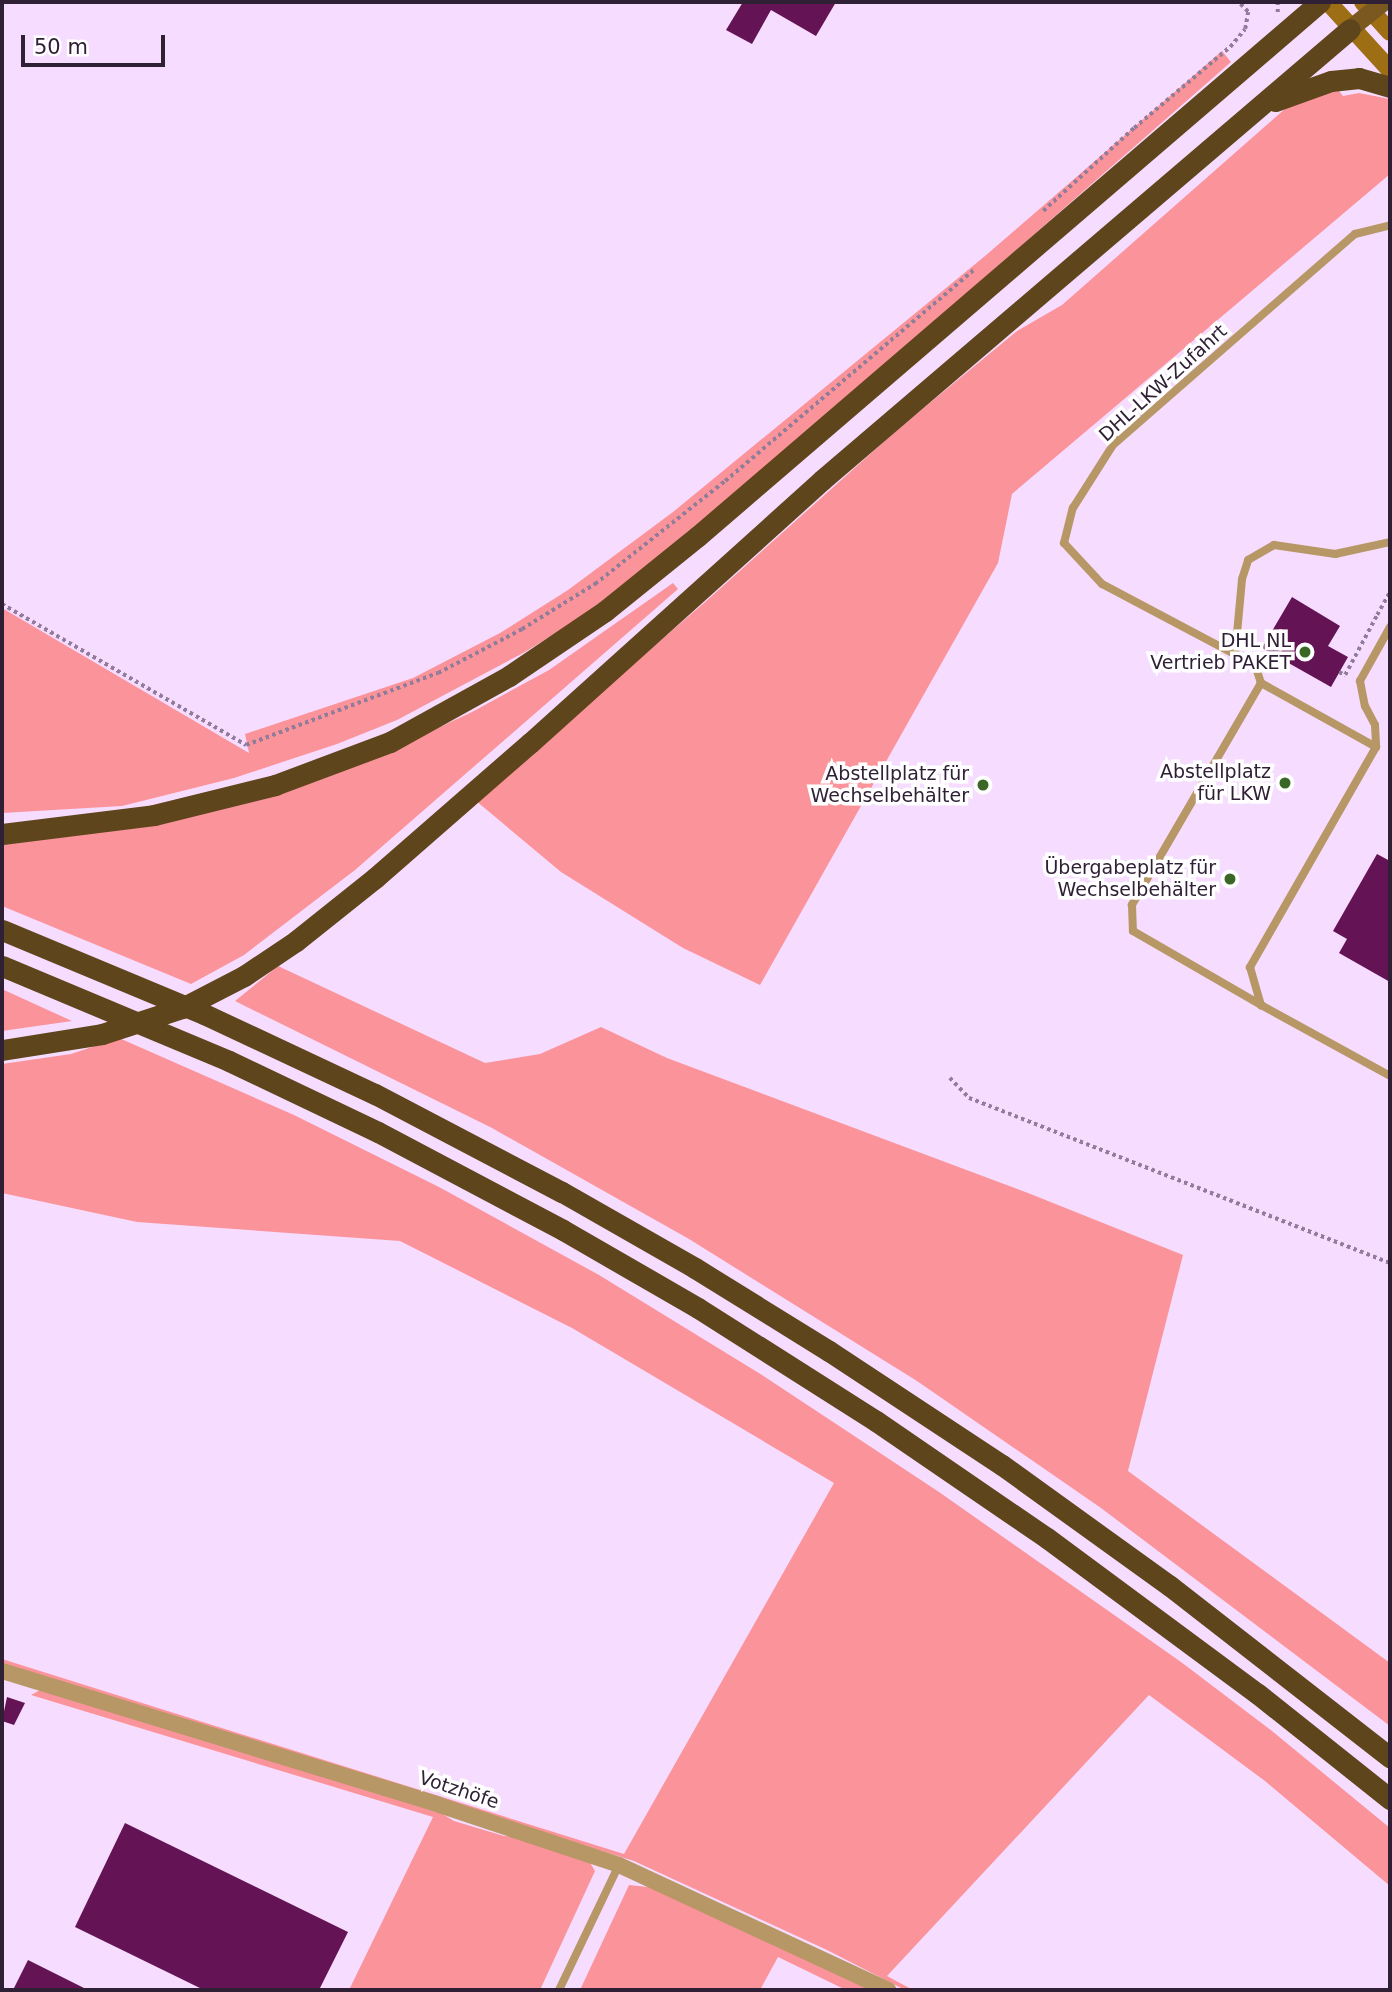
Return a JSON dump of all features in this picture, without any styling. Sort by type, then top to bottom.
[{"type":"highway","points":[[2,834],[154,815],[275,785],[378,747],[435,719],[509,676],[605,611],[698,537],[1320,2]]},
{"type":"highway","points":[[2,1050],[102,1034],[182,1008],[244,976],[296,941],[375,878],[822,480],[1350,29]]},
{"type":"highway","points":[[1254,110],[1331,80],[1359,78],[1390,87]]},
{"type":"highway","points":[[2,930],[88,964],[317,1066],[572,1198],[705,1274],[1002,1465],[1159,1578],[1390,1756]]},
{"type":"highway","points":[[2,966],[285,1087],[425,1156],[563,1230],[810,1377],[929,1456],[1090,1569],[1258,1694],[1390,1799]]},
{"type":"main road","points":[[1328,2],[1390,70]]},
{"type":"main road","points":[[1350,29],[1373,5],[1390,32]]},
{"type":"street","name":"Votzhöfe","points":[[2,1671],[439,1805],[619,1865],[888,1990]]},
{"type":"lane","name":"DHL-LKW-Zufahrt","points":[[1235,655],[1102,584],[1064,543],[1073,508],[1113,445],[1355,234],[1390,225]]},
{"type":"lane","points":[[1376,747],[1261,683],[1255,665],[1235,655],[1242,579],[1248,560],[1274,545],[1335,554],[1390,542]]},
{"type":"lane","points":[[1261,1004],[1250,967],[1376,747],[1375,725],[1364,706],[1360,681],[1390,627]]},
{"type":"lane","points":[[1261,683],[1132,905],[1133,931],[1390,1076]]},
{"type":"lane","points":[[559,1990],[619,1865]]},
{"type":"path","points":[[1042,212],[1134,128],[1230,47],[1245,29],[1247,20],[1248,12],[1238,2]]},
{"type":"path","points":[[2,604],[246,745],[438,674],[522,629],[595,584],[725,481],[975,269]]},
{"type":"path","points":[[1339,672],[1345,675],[1390,592]]},
{"type":"path","points":[[1377,615],[1384,619]]},
{"type":"path","points":[[950,1077],[969,1098],[1390,1263]]},
{"type":"shaded area","points":[[1222,51],[1231,62],[855,391],[611,599],[525,652],[397,720],[337,744],[234,778],[122,806],[2,813],[2,608],[249,753],[245,734],[413,678],[500,633],[568,590],[673,512],[985,256]]},
{"type":"shaded area","points":[[1335,86],[1343,96],[1359,93],[1390,99],[1390,174],[1012,494],[998,563],[760,985],[683,948],[561,872],[475,800],[704,603],[897,430],[1017,331],[1062,305],[1286,108],[1314,92]]},
{"type":"shaded area","points":[[673,583],[678,589],[355,870],[244,955],[191,984],[2,906],[2,841],[397,747],[472,712],[549,670]]},
{"type":"shaded area","points":[[278,966],[485,1063],[540,1054],[601,1027],[667,1058],[1028,1193],[1183,1255],[1128,1471],[1390,1663],[1390,1726],[1101,1508],[917,1381],[689,1239],[492,1128],[235,1001]]},
{"type":"shaded area","points":[[2,989],[4,990],[72,1021],[2,1031]]},
{"type":"shaded area","points":[[119,1038],[294,1115],[439,1187],[599,1275],[762,1375],[939,1492],[1181,1662],[1272,1731],[1390,1828],[1390,1886],[1265,1781],[1149,1695],[887,1976],[913,1990],[905,1990],[827,1950],[634,1861],[2,1665],[2,1659],[624,1854],[834,1483],[572,1328],[400,1241],[137,1222],[2,1193],[2,1064],[71,1054]]},
{"type":"shaded area","points":[[42,1689],[436,1810],[454,1821],[504,1836],[524,1837],[588,1859],[595,1871],[540,1990],[349,1990],[433,1817],[31,1695]]},
{"type":"shaded area","points":[[629,1885],[657,1888],[875,1990],[846,1990],[778,1957],[760,1990],[580,1990]]},
{"type":"building","points":[[743,2],[836,2],[816,36],[771,10],[752,44],[726,30]]},
{"type":"building","name":"DHL NL Vertrieb PAKET","points":[[1292,597],[1340,626],[1328,646],[1348,657],[1331,687],[1262,648]]},
{"type":"building","points":[[1377,854],[1390,861],[1390,982],[1339,953],[1347,939],[1333,931]]},
{"type":"building","points":[[7,1697],[25,1703],[14,1725],[2,1721]]},
{"type":"building","points":[[125,1823],[348,1932],[319,1990],[204,1990],[75,1927]]},
{"type":"building","points":[[28,1960],[88,1990],[13,1990]]},
{"type":"place","name":"DHL NL Vertrieb PAKET","points":[[1305,652]]},
{"type":"place","name":"Abstellplatz für LKW","points":[[1285,783]]},
{"type":"place","name":"Abstellplatz für Wechselbehälter","points":[[983,785]]},
{"type":"place","name":"Übergabeplatz für Wechselbehälter","points":[[1230,879]]}]
